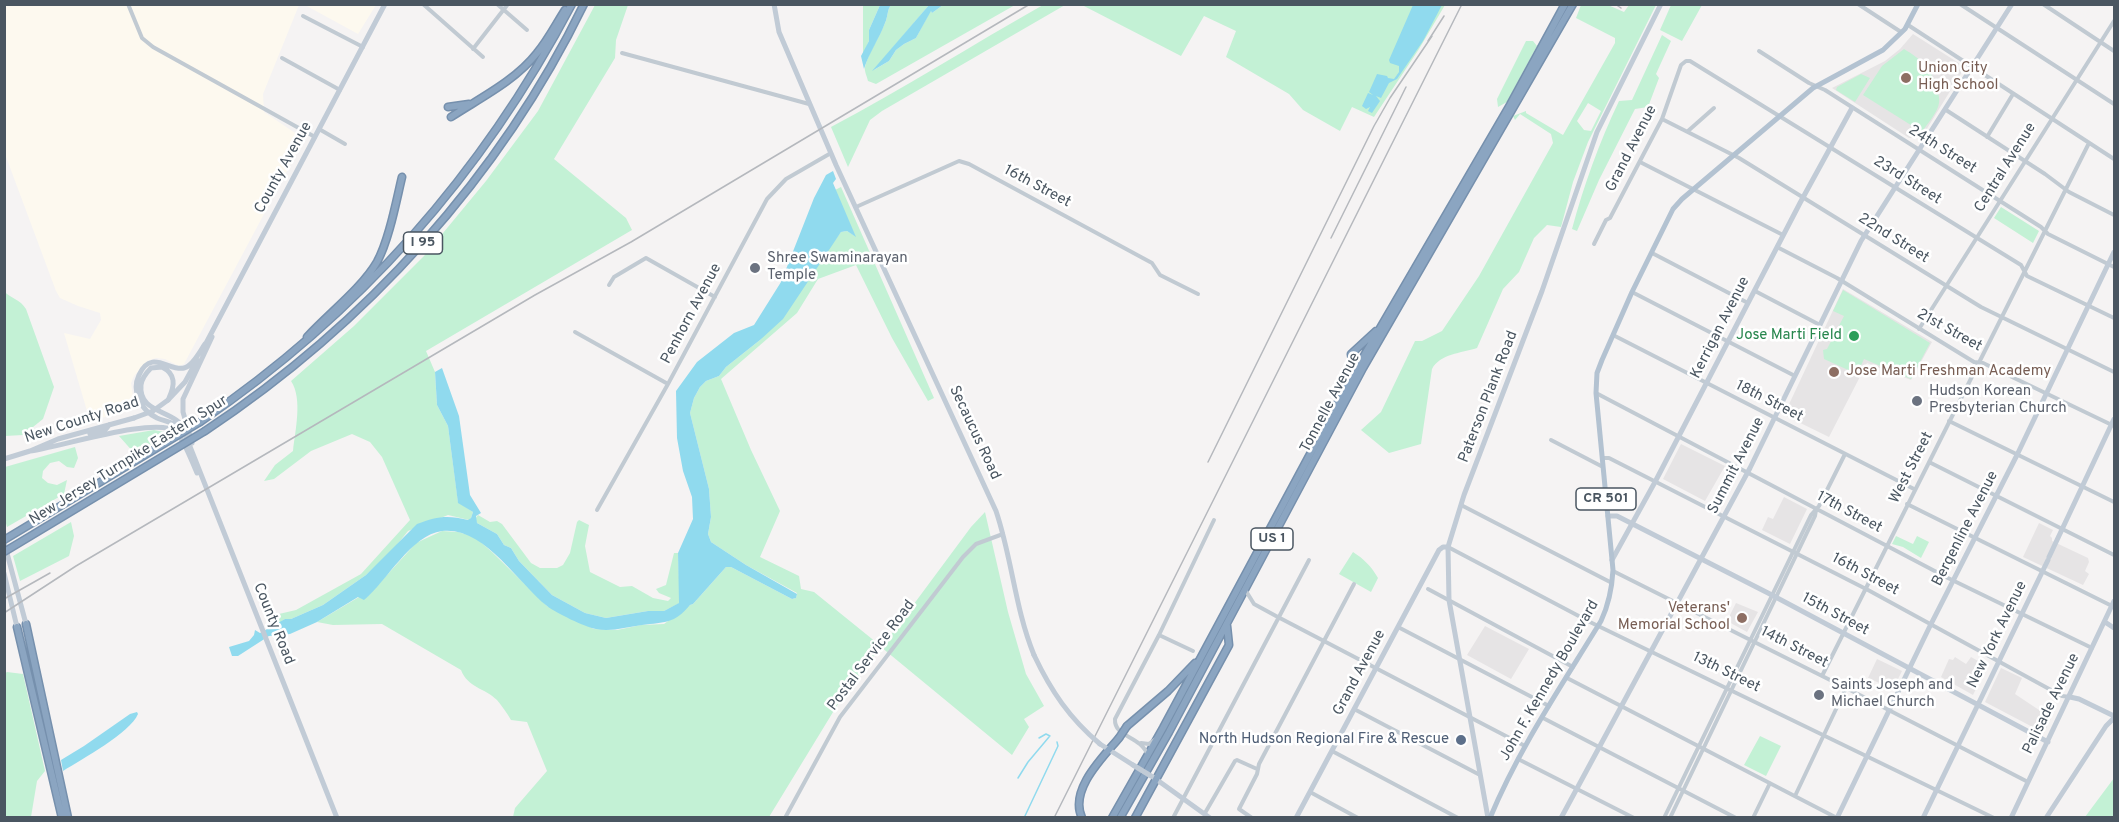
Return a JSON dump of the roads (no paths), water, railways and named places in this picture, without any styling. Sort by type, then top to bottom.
[{"type":"highway","points":[[451,117],[518,73],[529,63],[570,4]]},
{"type":"highway","name":"New Jersey Turnpike Eastern Spur","points":[[4,541],[201,422],[242,394],[342,310],[389,263],[457,185],[485,148],[522,93],[570,4]]},
{"type":"highway","name":"New Jersey Turnpike Eastern Spur","points":[[4,552],[205,431],[267,387],[318,346],[367,301],[425,240],[479,174],[512,128],[552,65],[584,4]]},
{"type":"highway","name":"Tonnelle Avenue","points":[[1558,25],[1565,4]]},
{"type":"highway","name":"Tonnelle Avenue","points":[[1112,818],[1361,367],[1558,25],[1573,4]]},
{"type":"highway","name":"Tonnelle Avenue","points":[[1120,818],[1169,732],[1381,327],[1545,48]]},
{"type":"highway","points":[[448,107],[472,104]]},
{"type":"highway","points":[[293,353],[375,265],[384,242],[402,177]]},
{"type":"highway","points":[[1361,367],[1352,360],[1351,354],[1381,327]]},
{"type":"highway","points":[[1135,818],[1154,778],[1228,645],[1227,622]]},
{"type":"highway","points":[[26,624],[68,818]]},
{"type":"highway","points":[[17,627],[62,818]]},
{"type":"highway","points":[[1082,818],[1078,804],[1082,787],[1128,726],[1183,677],[1205,651]]},
{"type":"main road","name":"County Avenue","points":[[205,344],[385,4]]},
{"type":"main road","name":"Secaucus Road","points":[[774,4],[779,32],[831,153],[996,511],[1004,534],[1023,618],[1034,655],[1045,680],[1067,712],[1109,751],[1154,778],[1210,818]]},
{"type":"main road","name":"Paterson Plank Road","points":[[1489,818],[1449,600],[1449,547],[1461,505],[1542,291],[1597,132],[1661,4]]},
{"type":"main road","name":"John F. Kennedy Boulevard","points":[[1489,818],[1518,759],[1574,667],[1608,605],[1613,570],[1596,393],[1599,366],[1673,209],[1733,155],[1816,87],[1874,56],[1902,33],[1918,4]]},
{"type":"main road","name":"Summit Avenue","points":[[1561,818],[1748,473],[1864,236],[2012,4]]},
{"type":"main road","name":"Kerrigan Avenue","points":[[1612,560],[1852,108]]},
{"type":"main road","name":"Bergenline Avenue","points":[[1837,817],[2017,455],[2088,306],[2112,265],[2115,252]]},
{"type":"main road","points":[[198,468],[184,415],[183,400],[208,347],[218,319]]},
{"type":"main road","points":[[187,439],[178,427],[151,415],[143,407],[137,396],[136,382],[142,369],[152,363],[162,362],[180,369],[188,366],[205,344]]},
{"type":"main road","name":"New County Road","points":[[4,459],[148,413],[168,400],[187,379],[205,344]]},
{"type":"main road","points":[[168,400],[174,385],[172,374],[162,367],[151,369],[142,381],[141,390],[144,400],[155,411],[181,424],[187,439]]},
{"type":"main road","name":"New York Avenue","points":[[1923,818],[2114,423]]},
{"type":"main road","points":[[60,442],[158,426],[175,431],[211,503]]},
{"type":"main road","name":"County Road","points":[[187,439],[337,818]]},
{"type":"main road","name":"15th Street","points":[[1608,516],[1617,516],[1774,596],[2048,742]]},
{"type":"main road","points":[[4,541],[26,624]]},
{"type":"main road","name":"Grand Avenue","points":[[1296,818],[1439,550],[1449,547]]},
{"type":"main road","points":[[4,573],[17,627]]},
{"type":"main road","name":"Palisade Avenue","points":[[2011,818],[2113,604]]},
{"type":"main road","points":[[2105,622],[2115,628]]},
{"type":"main road","name":"16th Street","points":[[2070,697],[2079,699],[2115,717]]},
{"type":"main road","points":[[2046,818],[2106,726],[2115,717]]},
{"type":"street","points":[[128,4],[142,38],[153,47],[315,137]]},
{"type":"street","points":[[423,4],[483,57]]},
{"type":"street","points":[[497,4],[527,30]]},
{"type":"street","points":[[473,49],[508,4]]},
{"type":"street","points":[[1858,4],[1902,33]]},
{"type":"street","points":[[1960,4],[2115,104]]},
{"type":"street","points":[[2043,4],[2115,51]]},
{"type":"street","points":[[303,16],[363,47]]},
{"type":"street","name":"Central Avenue","points":[[1919,329],[2115,21]]},
{"type":"street","points":[[1908,25],[2115,159]]},
{"type":"street","name":"24th Street","points":[[1759,51],[1920,150],[2045,231],[2112,265]]},
{"type":"street","points":[[622,53],[810,104]]},
{"type":"street","points":[[282,58],[341,90]]},
{"type":"street","name":"23rd Street","points":[[1686,61],[1695,63],[2021,265],[2027,276],[2115,318]]},
{"type":"street","name":"Grand Avenue","points":[[1594,244],[1662,119],[1673,84],[1686,61]]},
{"type":"street","points":[[1987,136],[2014,94]]},
{"type":"street","points":[[1688,132],[1714,108]]},
{"type":"street","points":[[1946,110],[2069,192],[2115,214]]},
{"type":"street","name":"22nd Street","points":[[1662,119],[1733,155],[2001,318],[2115,372]]},
{"type":"street","points":[[319,129],[345,144]]},
{"type":"street","name":"West Street","points":[[1822,676],[1914,489],[2090,143]]},
{"type":"street","name":"Penhorn Avenue","points":[[597,510],[771,193],[789,177],[831,153]]},
{"type":"street","name":"16th Street","points":[[856,207],[959,160],[1152,263],[1160,275],[1198,294]]},
{"type":"street","points":[[1640,162],[1783,235]]},
{"type":"street","name":"21st Street","points":[[1777,247],[1841,281],[1978,363],[2114,423]]},
{"type":"street","points":[[1651,252],[1748,303]]},
{"type":"street","points":[[609,285],[614,277],[646,258],[715,297]]},
{"type":"street","points":[[1755,291],[1820,325]]},
{"type":"street","points":[[1632,292],[1795,376]]},
{"type":"street","points":[[575,332],[668,384]]},
{"type":"street","name":"18th Street","points":[[1612,335],[1914,489]]},
{"type":"street","name":"17th Street","points":[[1596,393],[1886,546],[2093,648]]},
{"type":"street","points":[[1949,421],[2115,502]]},
{"type":"street","points":[[1551,440],[1603,467]]},
{"type":"street","points":[[1670,818],[1681,789],[1811,515],[1845,454]]},
{"type":"street","name":"16th Street","points":[[1602,458],[1609,458],[1795,552],[2062,696],[2070,697]]},
{"type":"street","points":[[1929,462],[2115,555]]},
{"type":"street","points":[[1907,504],[2042,572],[2113,604]]},
{"type":"street","points":[[1461,505],[1612,584]]},
{"type":"street","points":[[1148,756],[1146,749],[1140,743],[1118,731],[1114,725],[1115,719],[1159,635],[1214,520]]},
{"type":"street","name":"Postal Service Road","points":[[785,818],[840,717],[963,557],[976,544],[1004,534]]},
{"type":"street","name":"13th Street","points":[[1449,547],[1598,625],[1994,818]]},
{"type":"street","points":[[1173,818],[1309,560]]},
{"type":"street","name":"14th Street","points":[[1613,570],[2028,782]]},
{"type":"street","points":[[1252,818],[1239,809],[1257,774],[1257,769],[1354,584]]},
{"type":"street","points":[[1245,589],[1254,604],[1279,618],[1526,746]]},
{"type":"street","points":[[1428,589],[1574,667]]},
{"type":"street","points":[[1398,627],[1550,707]]},
{"type":"street","points":[[1159,635],[1193,651]]},
{"type":"street","points":[[1567,678],[1837,817]]},
{"type":"street","points":[[1795,796],[1846,688]]},
{"type":"street","points":[[1354,709],[1480,775]]},
{"type":"street","points":[[1543,718],[1736,818]]},
{"type":"street","points":[[1140,743],[1149,744],[1159,736]]},
{"type":"street","points":[[1332,751],[1458,818]]},
{"type":"street","points":[[1518,759],[1634,818]]},
{"type":"street","points":[[1205,813],[1235,760],[1257,769]]},
{"type":"street","points":[[1753,818],[1770,783]]},
{"type":"street","points":[[1664,818],[1681,789]]},
{"type":"street","points":[[1310,792],[1358,818]]},
{"type":"water","points":[[880,5],[891,5],[883,29],[864,69],[861,56],[869,41],[869,30]]},
{"type":"water","points":[[929,5],[943,5],[932,13],[931,11],[916,38],[896,50],[889,61],[872,71]]},
{"type":"water","points":[[1413,5],[1442,5],[1423,41],[1397,79],[1389,83],[1381,98],[1376,96],[1380,101],[1372,113],[1368,111],[1370,107],[1366,109],[1362,106],[1368,93],[1373,95],[1369,92],[1377,74],[1394,79],[1399,72],[1399,66],[1390,63],[1389,60]]},
{"type":"water","points":[[833,171],[836,179],[833,183],[856,237],[847,231],[841,232],[783,319],[726,367],[719,376],[706,381],[700,387],[690,413],[709,489],[711,517],[708,534],[711,542],[797,594],[796,598],[792,599],[731,567],[726,567],[693,604],[674,619],[619,629],[596,629],[585,626],[547,606],[486,546],[472,537],[457,532],[442,531],[431,534],[420,541],[364,600],[358,597],[317,622],[290,634],[269,636],[238,656],[232,656],[229,647],[249,641],[255,630],[260,633],[285,619],[291,619],[323,605],[366,575],[417,524],[442,517],[468,520],[471,518],[473,512],[458,503],[448,426],[437,405],[435,372],[442,368],[459,416],[470,495],[481,513],[476,516],[477,523],[497,534],[504,545],[511,548],[519,561],[552,595],[585,613],[606,618],[648,611],[664,611],[679,603],[678,553],[693,519],[692,497],[683,471],[677,438],[676,391],[697,362],[734,333],[754,325],[781,282],[814,198],[826,175]]},
{"type":"water","points":[[137,712],[133,721],[116,737],[63,771],[61,760],[130,714]]},
{"type":"waterway","points":[[1039,738],[1046,734],[1050,736]]},
{"type":"waterway","points":[[1018,778],[1049,737]]},
{"type":"waterway","points":[[1024,818],[1058,746],[1057,742]]},
{"type":"railway","points":[[4,613],[76,566],[535,295],[631,242],[1030,4]]},
{"type":"railway","points":[[1054,818],[1462,4]]},
{"type":"railway","points":[[1615,4],[1621,8]]},
{"type":"railway","points":[[1428,41],[1444,16]]},
{"type":"railway","points":[[1208,462],[1374,126],[1432,36]]},
{"type":"railway","points":[[1331,238],[1406,87]]},
{"type":"railway","points":[[4,599],[50,573]]},
{"type":"place","name":"Union City High School","points":[[1906,78]]},
{"type":"place","name":"Shree Swaminarayan Temple","points":[[755,268]]},
{"type":"place","name":"Jose Marti Field","points":[[1854,336]]},
{"type":"place","name":"Jose Marti Freshman Academy","points":[[1834,372]]},
{"type":"place","name":"Hudson Korean Presbyterian Church","points":[[1917,401]]},
{"type":"place","name":"Veterans' Memorial School","points":[[1742,618]]},
{"type":"place","name":"Saints Joseph and Michael Church","points":[[1819,695]]},
{"type":"place","name":"North Hudson Regional Fire & Rescue","points":[[1461,740]]}]
